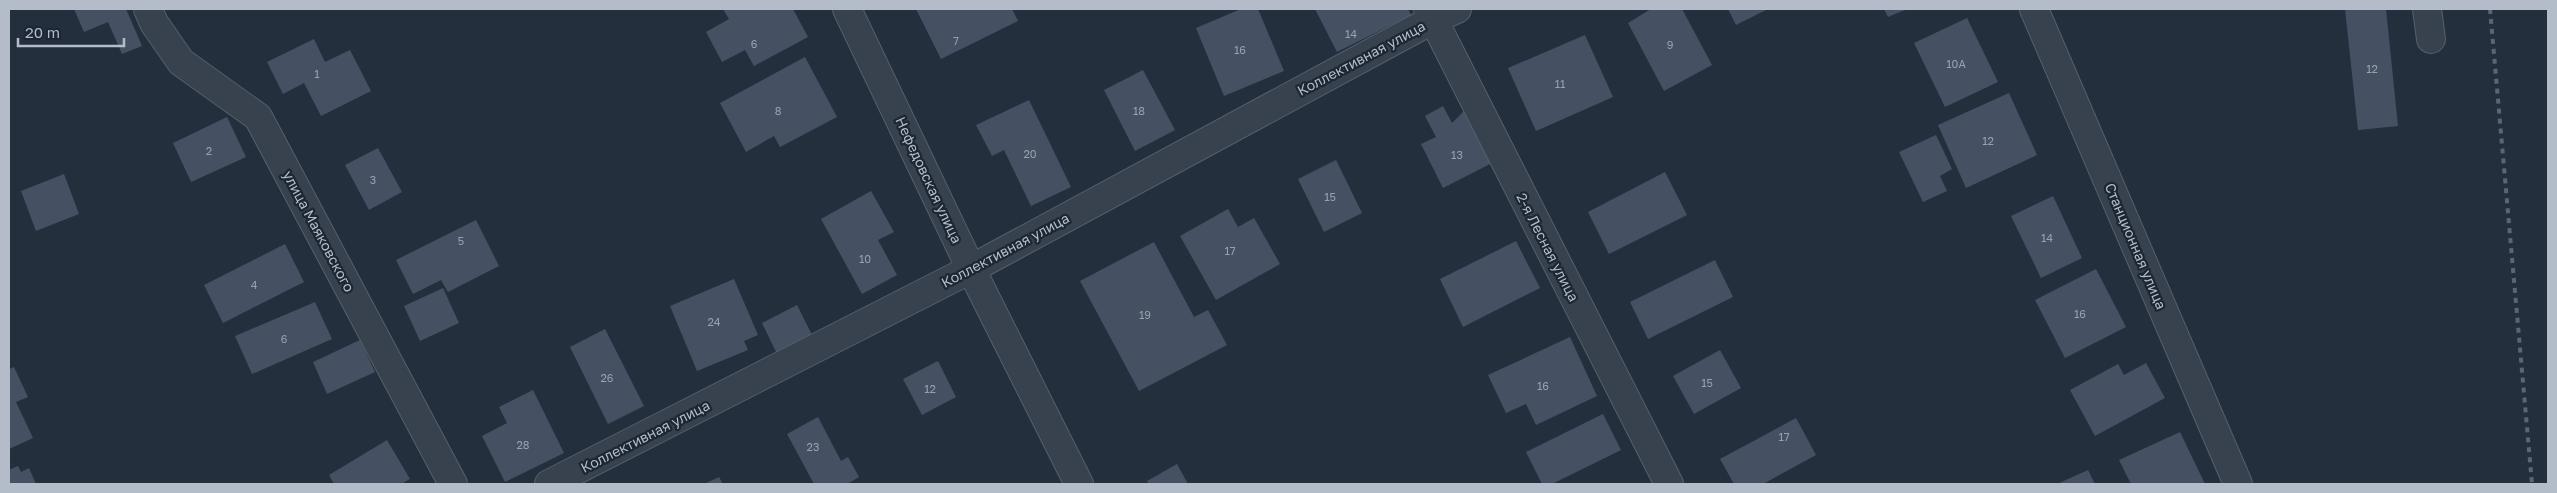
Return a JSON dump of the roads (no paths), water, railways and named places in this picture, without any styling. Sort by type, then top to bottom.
[{"type":"street","name":"улица Маяковского","points":[[148,9],[154,23],[181,62],[258,117],[453,484]]},
{"type":"street","name":"Нефедовская улица","points":[[847,9],[971,269],[1079,484]]},
{"type":"street","name":"Коллективная улица","points":[[550,484],[971,269],[1430,14],[1457,9]]},
{"type":"street","name":"Станционная улица","points":[[2034,9],[2238,484]]},
{"type":"street","points":[[2427,9],[2431,39]]},
{"type":"street","name":"2-я Лесная улица","points":[[1430,14],[1669,484]]},
{"type":"railway","points":[[2490,9],[2532,484]]}]
